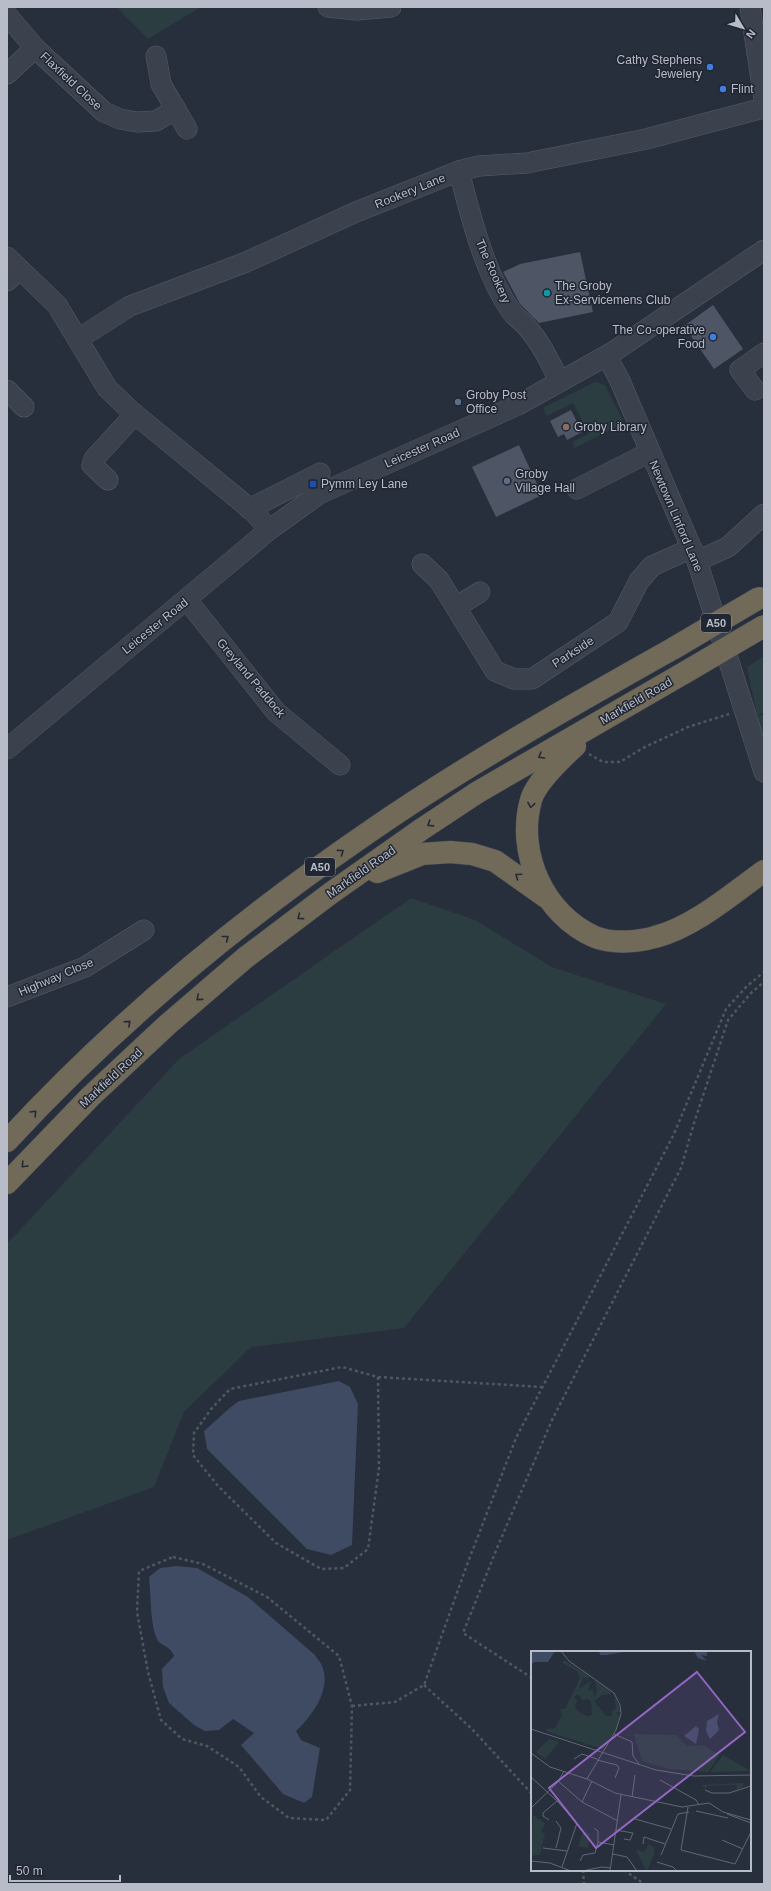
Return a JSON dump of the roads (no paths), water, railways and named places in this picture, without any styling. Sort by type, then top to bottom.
[{"type":"highway","name":"A50","points":[[7,1141],[72,1075],[142,1011],[203,957],[280,896],[366,834],[452,778],[571,706],[761,597]]},
{"type":"highway","name":"Markfield Road","points":[[7,1183],[90,1097],[167,1025],[245,958],[331,893],[422,829],[478,792],[684,674],[764,626]]},
{"type":"highway","points":[[599,722],[550,770],[532,799],[527,843],[538,877],[549,899],[561,915],[596,937],[621,941],[648,938],[673,930],[694,920],[764,871]]},
{"type":"highway","points":[[331,893],[393,865],[422,854],[450,852],[472,854],[495,861],[549,899]]},
{"type":"street","points":[[328,7],[357,10],[391,7]]},
{"type":"street","points":[[750,7],[764,99]]},
{"type":"street","name":"Flaxfield Close","points":[[7,15],[35,48],[104,112],[120,119],[137,122],[156,121],[176,109]]},
{"type":"street","name":"Flaxfield Close","points":[[7,74],[35,48]]},
{"type":"street","points":[[156,56],[161,84],[187,129]]},
{"type":"street","name":"Rookery Lane","points":[[78,339],[130,306],[244,263],[356,212],[459,171],[479,166],[527,163],[646,139],[764,108]]},
{"type":"street","name":"The Rookery","points":[[459,171],[482,250],[501,294],[512,313],[527,327],[553,367],[559,382]]},
{"type":"street","name":"Leicester Road","points":[[7,749],[270,530],[319,494],[518,405],[607,356],[764,250]]},
{"type":"street","points":[[11,270],[57,305],[107,388],[135,414],[249,509],[270,530]]},
{"type":"street","points":[[754,390],[740,370],[764,353]]},
{"type":"street","name":"Newtown Linford Lane","points":[[607,356],[620,381],[694,554],[764,772]]},
{"type":"street","points":[[7,390],[24,407]]},
{"type":"street","points":[[108,480],[92,465],[94,458],[135,414]]},
{"type":"street","points":[[577,489],[650,452]]},
{"type":"street","points":[[249,509],[320,473]]},
{"type":"street","name":"Parkside","points":[[422,564],[440,580],[495,672],[514,679],[532,679],[618,622],[639,581],[652,566],[694,554],[728,547],[764,514]]},
{"type":"street","points":[[456,607],[480,592]]},
{"type":"street","points":[[183,603],[270,720],[312,756]]},
{"type":"street","name":"Greyland Paddock","points":[[183,603],[276,712],[340,765]]},
{"type":"street","name":"Highway Close","points":[[7,997],[85,966],[144,930]]},
{"type":"water","points":[[339,1381],[350,1387],[358,1404],[352,1545],[331,1555],[307,1549],[207,1449],[204,1431],[239,1401]]},
{"type":"water","points":[[177,1566],[197,1568],[248,1597],[315,1655],[321,1663],[324,1675],[324,1684],[319,1702],[308,1718],[296,1731],[301,1740],[320,1748],[312,1797],[304,1803],[283,1794],[241,1745],[254,1733],[233,1719],[219,1730],[205,1731],[194,1725],[169,1703],[163,1687],[162,1669],[174,1656],[168,1648],[159,1642],[155,1633],[152,1617],[149,1577],[160,1568]]},
{"type":"place","name":"Cathy Stephens Jewelery","points":[[710,67]]},
{"type":"place","name":"Flint","points":[[723,89]]},
{"type":"place","name":"The Groby Ex-Servicemens Club","points":[[547,293]]},
{"type":"place","name":"The Co-operative Food","points":[[713,337]]},
{"type":"place","name":"Groby Post Office","points":[[458,402]]},
{"type":"place","name":"Groby Library","points":[[566,427]]},
{"type":"place","name":"Groby Village Hall","points":[[507,481]]},
{"type":"place","name":"Pymm Ley Lane","points":[[313,484]]}]
